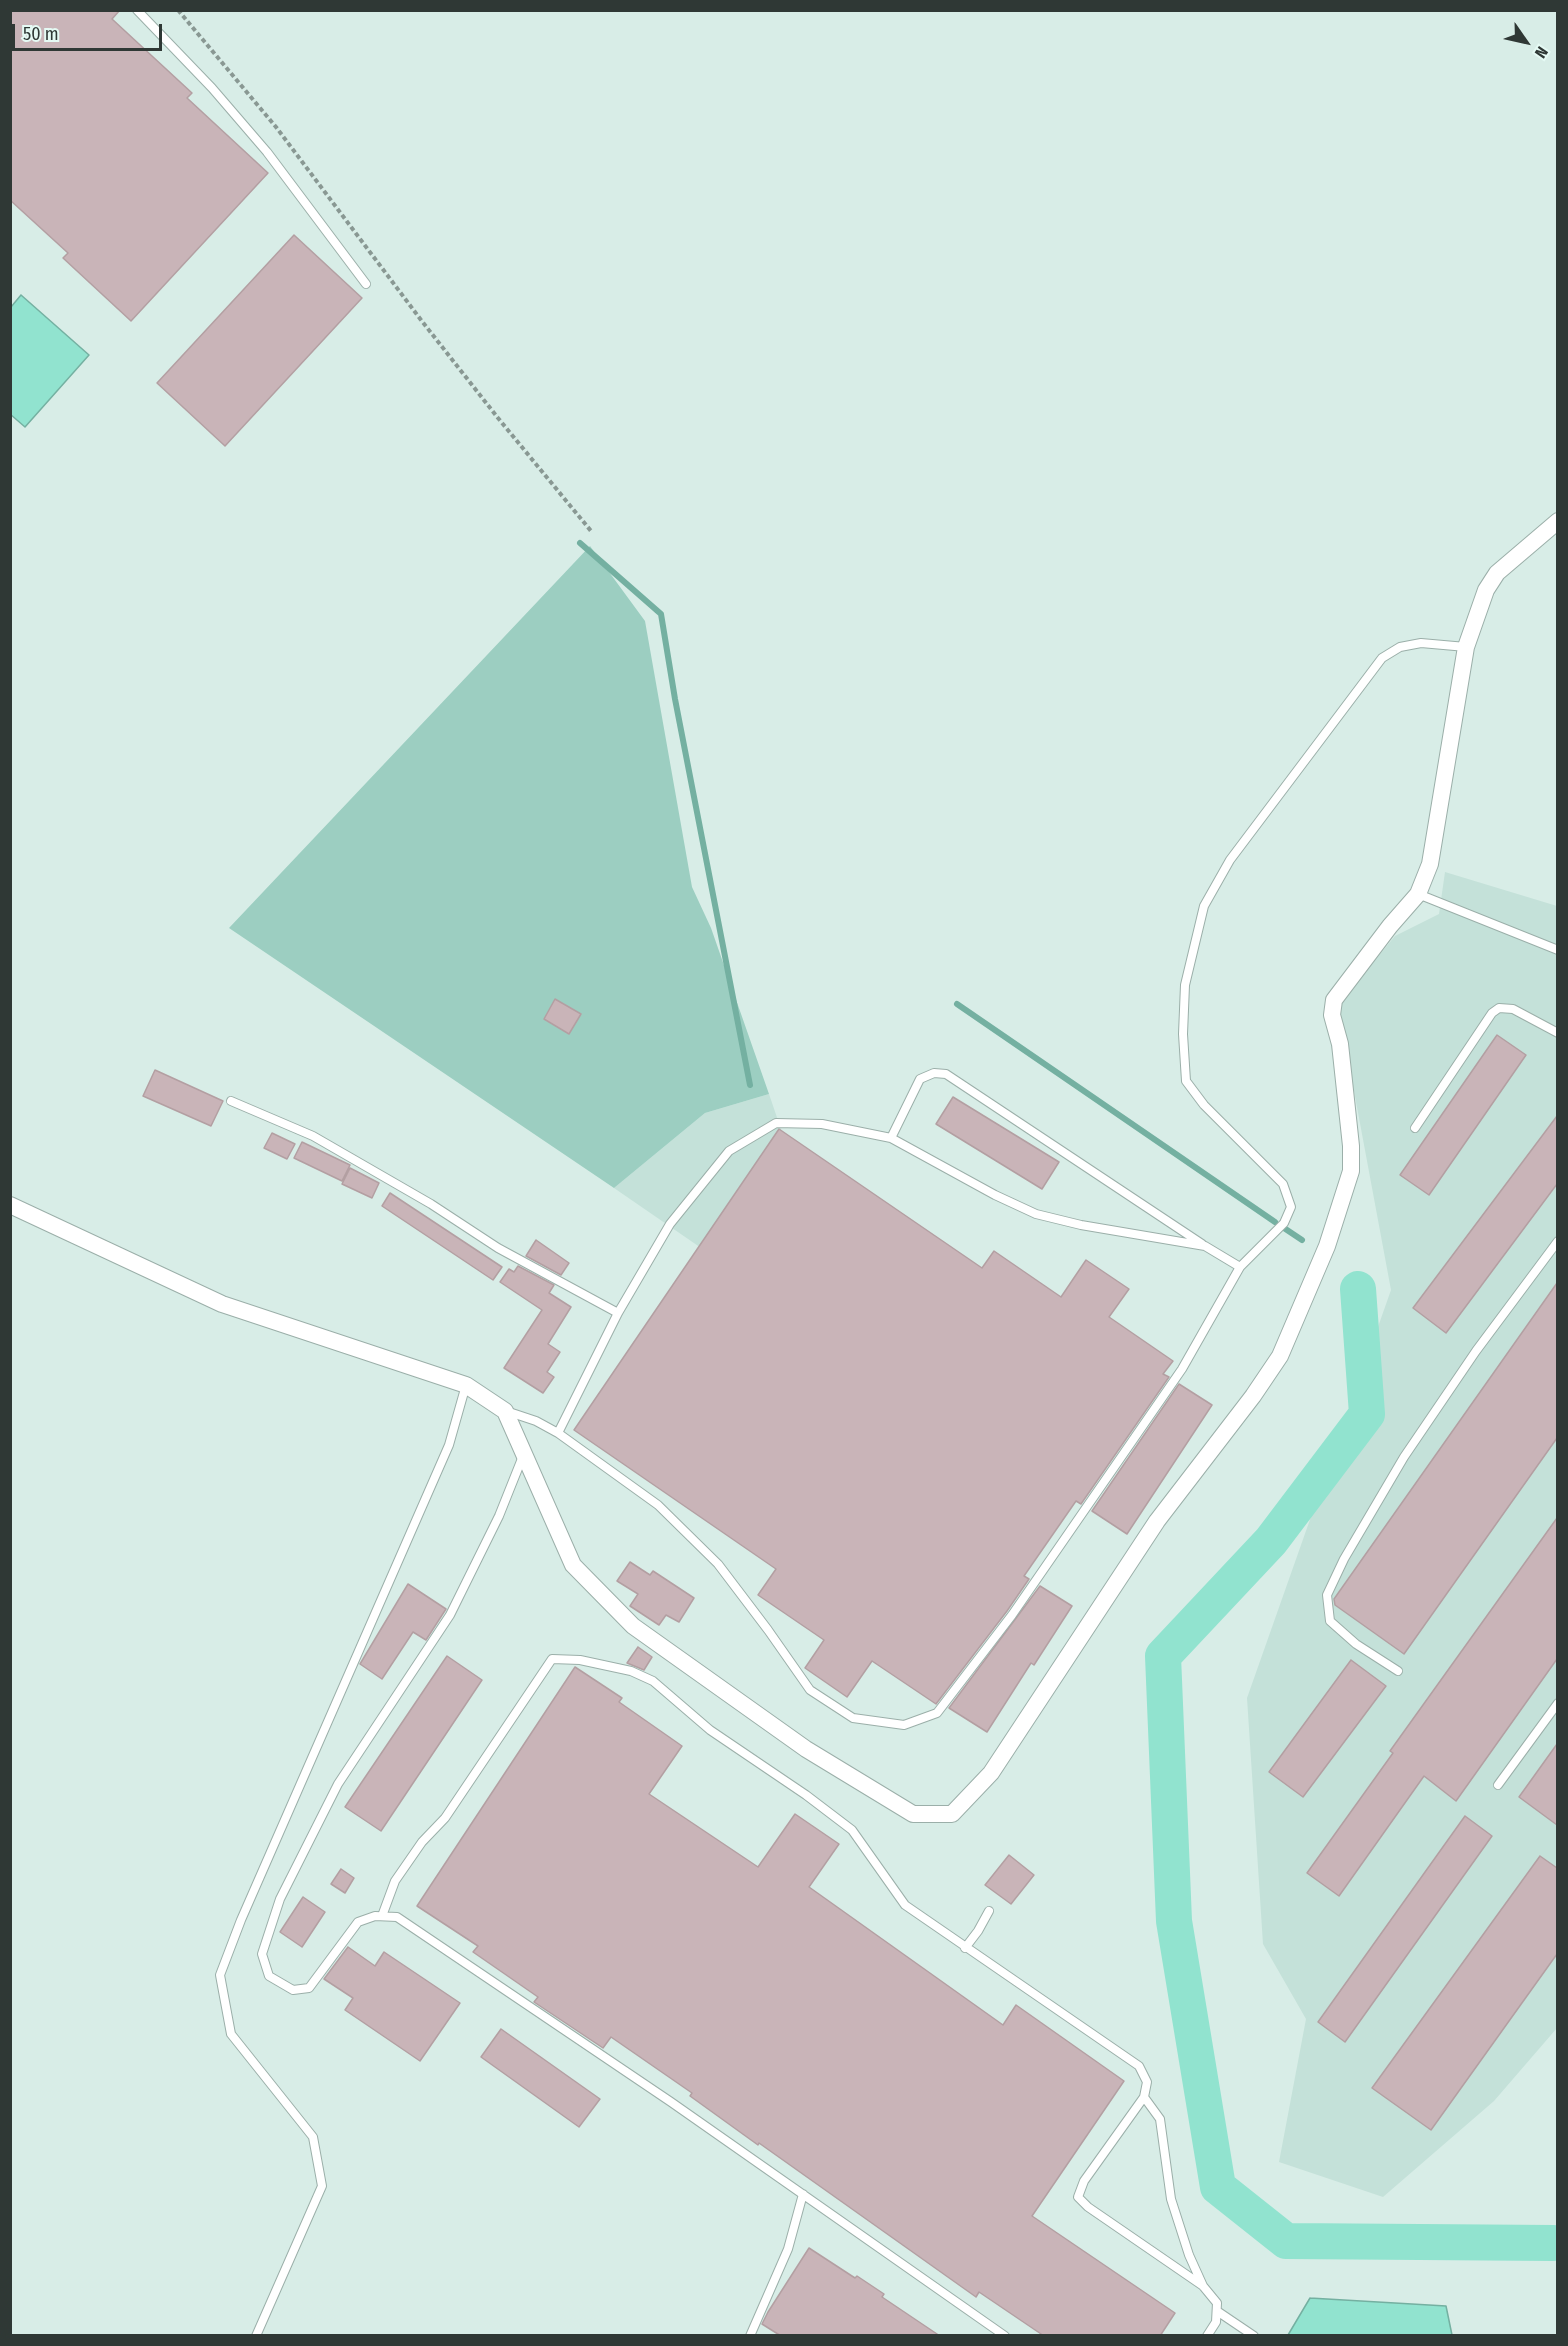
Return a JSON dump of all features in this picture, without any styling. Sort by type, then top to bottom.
[{"type":"street","points":[[10,1205],[222,1304],[466,1385],[505,1411],[573,1565],[633,1626],[806,1749],[913,1814],[952,1814],[991,1773],[1157,1521],[1253,1396],[1280,1356],[1327,1246],[1351,1171],[1352,1146],[1340,1044],[1332,1015],[1334,1000],[1390,926],[1418,894],[1430,864],[1466,647],[1486,590],[1497,573],[1557,520]]},
{"type":"lane","points":[[137,10],[212,88],[267,152],[366,284]]},
{"type":"lane","points":[[505,1411],[536,1421],[558,1433],[658,1505],[718,1564],[810,1690],[853,1718],[904,1725],[937,1713],[1012,1615],[1182,1369],[1240,1267],[1284,1222],[1290,1207],[1283,1184],[1204,1105],[1186,1082],[1183,1034],[1185,985],[1204,906],[1230,860],[1382,658],[1400,647],[1421,643],[1466,647]]},
{"type":"lane","points":[[1418,894],[1557,950]]},
{"type":"lane","points":[[1415,1128],[1492,1013],[1499,1008],[1513,1009],[1557,1033]]},
{"type":"lane","points":[[891,1138],[920,1079],[934,1073],[946,1074],[1240,1267]]},
{"type":"lane","points":[[231,1101],[313,1136],[431,1204],[498,1248],[618,1313]]},
{"type":"lane","points":[[558,1433],[618,1313],[670,1224],[729,1151],[776,1123],[822,1124],[891,1138],[995,1196],[1036,1214],[1081,1226],[1205,1246]]},
{"type":"lane","points":[[1398,1671],[1356,1644],[1330,1621],[1327,1595],[1344,1559],[1404,1457],[1476,1351],[1557,1240]]},
{"type":"lane","points":[[256,2336],[322,2186],[313,2138],[231,2034],[219,1975],[245,1910],[449,1445],[466,1385]]},
{"type":"lane","points":[[523,1456],[499,1516],[450,1615],[338,1784],[280,1899],[262,1954],[269,1976],[292,1990],[309,1988],[358,1922],[375,1916],[397,1917],[671,2102],[1005,2336]]},
{"type":"lane","points":[[382,1916],[395,1881],[422,1842],[445,1818],[552,1659],[580,1660],[631,1671],[653,1681],[711,1730],[806,1795],[852,1830],[904,1905],[1139,2066],[1147,2082],[1144,2097],[1084,2181],[1078,2197],[1088,2207],[1203,2286]]},
{"type":"lane","points":[[1498,1785],[1557,1703]]},
{"type":"lane","points":[[965,1948],[989,1911]]},
{"type":"lane","points":[[1144,2097],[1160,2119],[1171,2199],[1189,2255],[1203,2286],[1217,2303],[1216,2322],[1207,2336]]},
{"type":"lane","points":[[750,2336],[788,2249],[803,2194]]},
{"type":"lane","points":[[1217,2311],[1254,2336]]},
{"type":"path","points":[[178,10],[276,127],[435,338],[591,531]]},
{"type":"shaded area","points":[[21,295],[89,355],[25,427],[10,414],[11,307]]},
{"type":"shaded area","points":[[590,546],[645,621],[692,887],[711,928],[769,1094],[705,1113],[614,1188],[229,928]]},
{"type":"shaded area","points":[[1445,872],[1557,906],[1557,2028],[1494,2101],[1383,2197],[1279,2162],[1306,2019],[1263,1944],[1247,1698],[1391,1290],[1338,1005],[1395,936],[1439,914]]},
{"type":"shaded area","points":[[769,1094],[858,1356],[614,1188],[705,1113]]},
{"type":"shaded area","points":[[1310,2298],[1446,2306],[1452,2335],[1288,2335]]},
{"type":"building","points":[[10,10],[120,10],[112,19],[192,93],[187,98],[268,173],[131,321],[63,258],[68,253],[10,200]]},
{"type":"building","points":[[294,235],[362,298],[225,446],[157,383]]},
{"type":"building","points":[[555,999],[581,1014],[569,1034],[544,1019]]},
{"type":"building","points":[[1497,1035],[1526,1055],[1429,1195],[1400,1175]]},
{"type":"building","points":[[155,1070],[223,1101],[211,1126],[143,1096]]},
{"type":"building","points":[[953,1097],[1059,1162],[1042,1189],[936,1124]]},
{"type":"building","points":[[1557,1116],[1557,1184],[1446,1333],[1413,1308]]},
{"type":"building","points":[[779,1129],[982,1268],[994,1251],[1061,1297],[1086,1260],[1129,1289],[1109,1317],[1173,1361],[1163,1374],[1169,1377],[1081,1504],[1076,1501],[1024,1576],[1029,1579],[1007,1611],[936,1704],[872,1661],[847,1697],[805,1668],[824,1640],[758,1595],[776,1569],[574,1430]]},
{"type":"building","points":[[272,1133],[295,1144],[287,1159],[264,1148]]},
{"type":"building","points":[[302,1142],[350,1165],[342,1181],[294,1158]]},
{"type":"building","points":[[350,1168],[379,1183],[372,1198],[342,1184]]},
{"type":"building","points":[[390,1193],[502,1267],[493,1280],[382,1206]]},
{"type":"building","points":[[536,1240],[569,1263],[561,1275],[526,1256]]},
{"type":"building","points":[[518,1266],[554,1285],[549,1293],[571,1307],[548,1344],[560,1352],[547,1372],[554,1377],[543,1393],[504,1368],[542,1310],[500,1282],[509,1269],[514,1272]]},
{"type":"building","points":[[1557,1283],[1557,1438],[1404,1654],[1335,1605],[1334,1599]]},
{"type":"building","points":[[1179,1384],[1212,1405],[1127,1534],[1092,1511]]},
{"type":"building","points":[[1557,1518],[1557,1659],[1456,1801],[1424,1776],[1339,1896],[1307,1873],[1393,1753],[1390,1751]]},
{"type":"building","points":[[630,1562],[650,1575],[653,1571],[694,1598],[679,1622],[666,1615],[659,1625],[630,1606],[638,1594],[617,1581]]},
{"type":"building","points":[[408,1584],[446,1609],[426,1640],[413,1632],[382,1679],[360,1664]]},
{"type":"building","points":[[1040,1586],[1072,1606],[1034,1665],[1031,1663],[987,1732],[949,1708]]},
{"type":"building","points":[[638,1647],[652,1657],[644,1670],[627,1663]]},
{"type":"building","points":[[447,1656],[482,1680],[381,1831],[345,1807]]},
{"type":"building","points":[[1351,1660],[1386,1686],[1303,1797],[1269,1772]]},
{"type":"building","points":[[575,1667],[622,1698],[619,1702],[682,1746],[649,1794],[758,1867],[795,1814],[839,1844],[809,1887],[1003,2025],[1016,2005],[1124,2081],[1032,2216],[1175,2313],[1160,2336],[1044,2336],[979,2292],[976,2297],[759,2143],[758,2145],[690,2096],[692,2093],[611,2037],[603,2048],[534,2002],[538,1997],[473,1952],[478,1946],[417,1906]]},
{"type":"building","points":[[1557,1744],[1557,1825],[1519,1797]]},
{"type":"building","points":[[1465,1816],[1492,1836],[1345,2042],[1318,2022]]},
{"type":"building","points":[[1009,1855],[1034,1875],[1011,1904],[985,1885]]},
{"type":"building","points":[[1540,1856],[1557,1868],[1557,1954],[1431,2130],[1372,2088]]},
{"type":"building","points":[[341,1869],[354,1878],[345,1893],[331,1884]]},
{"type":"building","points":[[303,1897],[325,1912],[302,1947],[280,1932]]},
{"type":"building","points":[[348,1947],[375,1966],[384,1952],[460,2003],[420,2061],[345,2010],[353,1998],[324,1979]]},
{"type":"building","points":[[501,2029],[600,2099],[579,2127],[481,2057]]},
{"type":"building","points":[[809,2248],[884,2294],[882,2297],[940,2336],[781,2336],[762,2324]]},
{"type":"waterway","points":[[580,543],[661,614],[675,699],[750,1085]]},
{"type":"waterway","points":[[957,1004],[1275,1222]]},
{"type":"waterway","points":[[1284,1228],[1302,1240]]},
{"type":"waterway","points":[[1358,1289],[1367,1414],[1271,1541],[1163,1656],[1174,1921],[1218,2187],[1286,2241],[1553,2243]]}]
